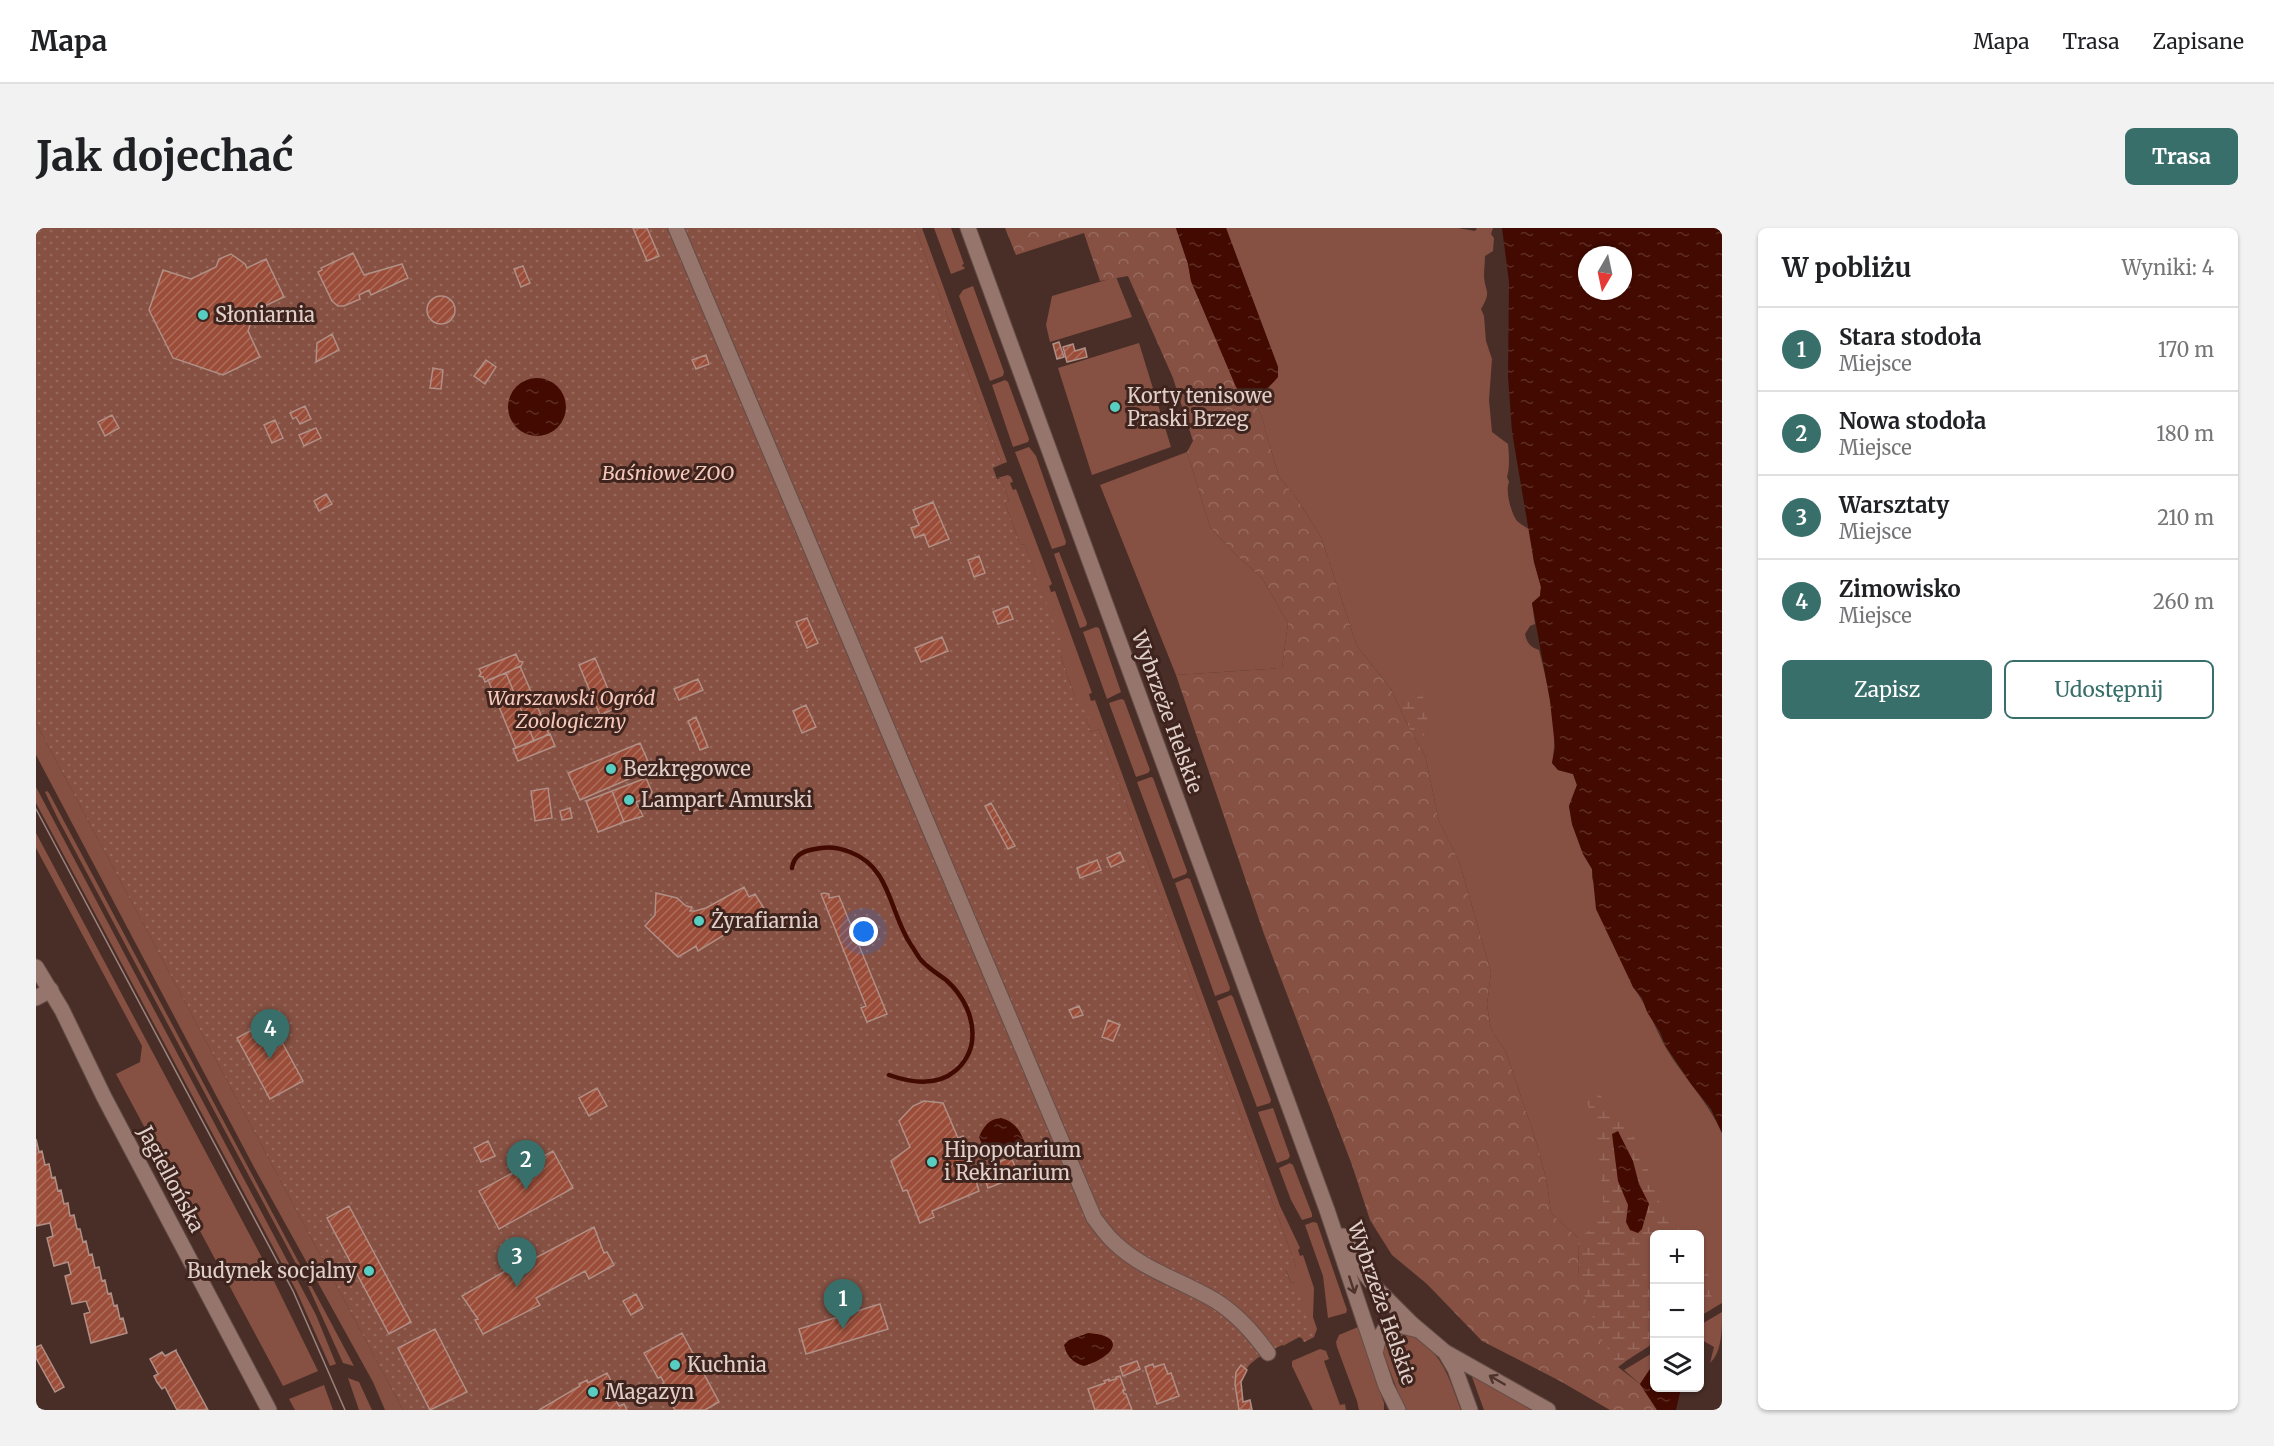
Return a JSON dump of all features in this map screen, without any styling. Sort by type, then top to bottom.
[{"type":"street","points":[[676,228],[1094,1218],[1116,1244],[1140,1262],[1215,1301],[1232,1313],[1247,1326],[1269,1353]]},
{"type":"street","name":"Wybrzeże Helskie","points":[[968,228],[1328,1210],[1386,1386],[1398,1410]]},
{"type":"street","name":"Jagiellońska","points":[[36,967],[51,990],[104,1097],[269,1410]]},
{"type":"street","points":[[36,998],[51,990]]},
{"type":"street","name":"Wybrzeże Helskie","points":[[1328,1210],[1365,1274],[1393,1306],[1445,1352],[1548,1410]]},
{"type":"street","points":[[1375,1354],[1378,1340],[1385,1329],[1398,1325],[1421,1331]]},
{"type":"street","points":[[1445,1352],[1455,1369],[1470,1410]]},
{"type":"street","points":[[1386,1386],[1391,1410]]},
{"type":"green space","name":"Warszawski Ogród Zoologiczny","points":[[36,228],[915,228],[1002,464],[993,468],[997,479],[1001,479],[1009,500],[1005,503],[1020,544],[1025,545],[1065,653],[1061,657],[1075,697],[1081,697],[1091,732],[1099,729],[1296,1266],[1286,1271],[1291,1283],[1295,1282],[1314,1337],[1304,1342],[1299,1337],[1263,1355],[1248,1366],[1243,1374],[1241,1389],[1243,1402],[1250,1400],[1252,1410],[403,1410],[36,723]]},
{"type":"green space","points":[[915,228],[922,228],[1007,462],[1002,464]]},
{"type":"green space","points":[[934,228],[951,228],[964,269],[951,274]]},
{"type":"green space","points":[[1005,228],[1176,228],[1191,281],[1236,386],[1242,393],[1250,395],[1261,415],[1279,477],[1296,497],[1321,537],[1357,646],[1391,689],[1410,730],[1425,755],[1439,821],[1459,861],[1491,972],[1487,1005],[1491,1029],[1506,1052],[1538,1147],[1547,1183],[1551,1213],[1578,1238],[1579,1281],[1625,1362],[1618,1367],[1640,1384],[1657,1410],[1610,1410],[1560,1381],[1482,1341],[1427,1284],[1392,1255],[1370,1220],[1352,1165],[1264,934],[1176,675],[1282,668],[1288,623],[1262,578],[1210,527],[1187,452],[1193,441],[1173,378],[1128,276],[1100,281],[1084,233],[1016,255]]},
{"type":"green space","points":[[1226,228],[1458,228],[1475,231],[1477,228],[1493,228],[1491,234],[1494,238],[1493,251],[1485,256],[1484,276],[1487,295],[1481,309],[1484,316],[1486,341],[1492,359],[1489,400],[1492,432],[1508,444],[1509,502],[1517,521],[1530,530],[1534,562],[1541,587],[1540,596],[1532,603],[1535,624],[1530,626],[1525,634],[1529,644],[1539,650],[1549,692],[1554,735],[1552,763],[1558,770],[1573,774],[1577,785],[1569,806],[1572,824],[1583,854],[1592,869],[1592,878],[1633,987],[1647,1009],[1666,1048],[1722,1133],[1722,1303],[1704,1314],[1704,1230],[1650,1230],[1650,1337],[1578,1238],[1551,1213],[1547,1183],[1538,1147],[1506,1052],[1491,1029],[1487,1005],[1491,972],[1459,861],[1439,821],[1425,755],[1410,730],[1391,689],[1357,646],[1321,537],[1296,497],[1279,477],[1261,415],[1250,395],[1268,389],[1278,367]]},
{"type":"green space","points":[[1116,277],[1132,317],[1050,342],[1046,325],[1052,296]]},
{"type":"green space","points":[[973,286],[1004,372],[1003,376],[990,381],[959,296],[963,290]]},
{"type":"green space","name":"Korty tenisowe Praski Brzeg","points":[[1139,343],[1171,447],[1092,475],[1058,368]]},
{"type":"green space","points":[[1005,380],[1008,382],[1029,439],[1028,442],[1013,447],[992,385]]},
{"type":"green space","points":[[1029,447],[1036,456],[1066,542],[1065,545],[1052,549],[1015,452]]},
{"type":"green space","points":[[1187,452],[1210,527],[1262,578],[1288,623],[1282,668],[1176,675],[1100,485]]},
{"type":"green space","points":[[1008,475],[1013,482],[1010,483],[1013,490],[1016,489],[1052,584],[1049,586],[1051,592],[1055,591],[1092,693],[1089,694],[1091,701],[1095,700],[1280,1206],[1300,1248],[1298,1250],[1300,1256],[1303,1255],[1314,1288],[1313,1317],[1317,1329],[1314,1337],[1304,1342],[1299,1337],[1283,1346],[1292,1310],[1295,1282],[1291,1283],[1286,1270],[1296,1266],[1099,729],[1091,732],[1079,698],[1075,697],[1061,657],[1064,653],[1025,545],[1020,544],[1005,503],[1009,500],[1001,479],[997,478]]},
{"type":"green space","points":[[1059,552],[1087,623],[1086,626],[1080,628],[1054,554]]},
{"type":"green space","points":[[1099,628],[1121,692],[1107,699],[1083,632]]},
{"type":"green space","points":[[1405,688],[1422,691],[1430,733],[1422,736],[1410,730],[1398,692]]},
{"type":"green space","points":[[1124,700],[1150,770],[1136,777],[1109,703]]},
{"type":"green space","points":[[36,723],[403,1410],[385,1410],[373,1382],[255,1169],[36,755]]},
{"type":"green space","points":[[1151,777],[1187,871],[1186,874],[1173,879],[1137,782]]},
{"type":"green space","points":[[36,787],[316,1315],[336,1364],[330,1366],[296,1290],[36,803]]},
{"type":"green space","points":[[47,791],[354,1366],[343,1363],[309,1288],[57,817],[45,792]]},
{"type":"green space","points":[[36,833],[269,1271],[318,1371],[283,1386],[116,1074],[140,1062],[142,1046],[36,848]]},
{"type":"green space","points":[[1190,879],[1230,988],[1229,991],[1215,996],[1175,883]]},
{"type":"green space","points":[[1231,995],[1271,1100],[1270,1103],[1257,1107],[1217,1001]]},
{"type":"green space","points":[[1596,1090],[1639,1144],[1666,1221],[1681,1230],[1650,1230],[1650,1246],[1642,1250],[1643,1268],[1650,1282],[1650,1346],[1618,1366],[1600,1336],[1579,1281],[1578,1238],[1592,1229],[1604,1210],[1596,1126],[1586,1100],[1589,1091]]},
{"type":"green space","points":[[1273,1108],[1290,1156],[1277,1163],[1258,1112]]},
{"type":"green space","points":[[1290,1163],[1293,1165],[1312,1217],[1302,1220],[1291,1200],[1279,1168]]},
{"type":"green space","points":[[1317,1223],[1347,1310],[1346,1313],[1328,1318],[1323,1276],[1305,1225]]},
{"type":"green space","points":[[1704,1256],[1706,1259],[1713,1308],[1704,1314]]},
{"type":"green space","points":[[1722,1312],[1719,1347],[1710,1363],[1714,1347],[1704,1341],[1704,1323]]},
{"type":"green space","points":[[1358,1327],[1384,1403],[1384,1410],[1359,1410],[1337,1347],[1336,1342],[1339,1335]]},
{"type":"green space","points":[[1396,1333],[1416,1338],[1436,1356],[1442,1364],[1461,1410],[1405,1410],[1383,1353],[1385,1343]]},
{"type":"green space","points":[[1320,1349],[1326,1351],[1329,1359],[1324,1361],[1340,1405],[1345,1404],[1346,1410],[1313,1410],[1292,1366],[1292,1361]]},
{"type":"green space","points":[[1650,1354],[1650,1369],[1640,1384],[1624,1370]]},
{"type":"green space","points":[[1473,1375],[1535,1410],[1484,1410]]},
{"type":"green space","points":[[348,1378],[359,1382],[372,1410],[359,1410]]},
{"type":"green space","points":[[324,1385],[333,1410],[295,1410],[289,1399]]},
{"type":"water","points":[[1176,228],[1226,228],[1278,367],[1278,377],[1264,391],[1253,395],[1242,392],[1236,387],[1191,281]]},
{"type":"water","points":[[1502,228],[1722,228],[1722,1133],[1711,1109],[1665,1045],[1642,998],[1633,987],[1596,909],[1592,869],[1583,854],[1572,824],[1569,806],[1577,785],[1573,774],[1558,770],[1552,763],[1555,747],[1550,701],[1532,603],[1540,596],[1541,587],[1534,562],[1512,432],[1508,377],[1509,282]]},
{"type":"water","points":[[537,378],[553,383],[561,391],[566,407],[561,423],[553,431],[537,436],[521,431],[513,423],[508,407],[513,391],[521,383]]},
{"type":"water","points":[[1001,1118],[1016,1126],[1028,1150],[1011,1157],[1005,1146],[986,1154],[979,1137],[987,1124]]},
{"type":"water","points":[[1618,1131],[1633,1161],[1639,1184],[1649,1204],[1642,1229],[1638,1233],[1630,1230],[1626,1222],[1628,1205],[1618,1181],[1612,1134]]},
{"type":"water","points":[[1088,1333],[1109,1338],[1113,1343],[1109,1353],[1084,1366],[1071,1358],[1064,1345],[1069,1340]]},
{"type":"water","points":[[1650,1369],[1650,1392],[1680,1392],[1676,1410],[1657,1410],[1640,1384]]},
{"type":"building","points":[[633,228],[647,228],[659,256],[647,261]]},
{"type":"building","points":[[353,253],[364,275],[402,264],[408,278],[371,295],[369,290],[359,295],[360,299],[344,306],[338,306],[332,301],[318,272],[322,270],[321,268]]},
{"type":"building","name":"Słoniarnia","points":[[231,254],[247,268],[266,259],[284,297],[265,306],[257,304],[248,331],[260,357],[223,375],[173,358],[149,310],[163,270],[191,279],[216,267],[219,259]]},
{"type":"building","points":[[523,266],[530,283],[521,287],[514,269]]},
{"type":"building","points":[[441,296],[451,300],[455,310],[451,320],[441,324],[431,320],[427,310],[431,300]]},
{"type":"building","points":[[332,334],[339,350],[316,362],[317,343]]},
{"type":"building","points":[[1059,342],[1064,357],[1057,359],[1053,344]]},
{"type":"building","points":[[1073,344],[1075,351],[1085,348],[1087,357],[1067,362],[1063,347]]},
{"type":"building","points":[[706,355],[709,364],[696,369],[692,360]]},
{"type":"building","points":[[486,360],[496,367],[485,384],[474,376]]},
{"type":"building","points":[[433,368],[443,370],[441,389],[430,388]]},
{"type":"building","points":[[305,406],[311,419],[300,424],[296,417],[293,419],[290,413]]},
{"type":"building","points":[[112,415],[119,428],[105,436],[98,422]]},
{"type":"building","points":[[275,420],[283,438],[272,443],[264,425]]},
{"type":"building","points":[[316,428],[321,438],[304,446],[299,435]]},
{"type":"building","points":[[326,494],[332,504],[319,511],[314,501]]},
{"type":"building","points":[[933,502],[949,539],[929,547],[924,534],[915,538],[911,528],[919,525],[913,510]]},
{"type":"building","points":[[979,556],[985,573],[974,577],[968,560]]},
{"type":"building","points":[[1008,606],[1013,619],[998,624],[993,612]]},
{"type":"building","points":[[807,618],[818,643],[807,648],[796,622]]},
{"type":"building","points":[[942,637],[948,651],[921,662],[915,648]]},
{"type":"building","points":[[516,654],[519,661],[523,662],[521,666],[485,682],[483,677],[479,676],[481,673],[479,669]]},
{"type":"building","points":[[595,658],[616,708],[600,715],[579,665]]},
{"type":"building","points":[[520,666],[549,734],[534,741],[506,673]]},
{"type":"building","points":[[506,673],[534,741],[516,748],[488,680]]},
{"type":"building","points":[[698,679],[703,690],[679,700],[674,689]]},
{"type":"building","points":[[806,705],[816,727],[802,733],[793,711]]},
{"type":"building","points":[[696,717],[708,747],[700,750],[688,721]]},
{"type":"building","points":[[550,734],[555,746],[518,761],[513,749]]},
{"type":"building","name":"Bezkręgowce","points":[[640,743],[650,766],[644,767],[645,772],[580,800],[568,773]]},
{"type":"building","name":"Lampart Amurski","points":[[646,778],[652,792],[650,797],[636,802],[643,816],[624,822],[612,791]]},
{"type":"building","points":[[548,788],[552,818],[535,821],[531,791]]},
{"type":"building","name":"Lampart Amurski","points":[[612,791],[624,822],[598,832],[586,801]]},
{"type":"building","points":[[695,798],[698,810],[683,815],[679,803]]},
{"type":"building","points":[[991,803],[1015,846],[1008,849],[985,806]]},
{"type":"building","points":[[570,808],[572,818],[562,820],[560,811]]},
{"type":"building","points":[[1120,852],[1124,861],[1111,867],[1107,858]]},
{"type":"building","points":[[1097,860],[1101,870],[1080,878],[1077,868]]},
{"type":"building","name":"Żyrafiarnia","points":[[744,887],[749,897],[755,894],[765,910],[698,951],[696,946],[678,957],[645,926],[655,915],[656,893],[677,898],[686,906],[692,907],[690,911],[695,911],[706,908]]},
{"type":"building","points":[[821,894],[829,894],[829,898],[839,896],[887,1014],[867,1022],[861,1008],[866,1006]]},
{"type":"building","points":[[1079,1006],[1083,1015],[1073,1018],[1069,1010]]},
{"type":"building","points":[[270,1020],[303,1081],[270,1099],[237,1038]]},
{"type":"building","points":[[1108,1020],[1120,1025],[1113,1041],[1102,1037]]},
{"type":"building","points":[[597,1088],[607,1106],[589,1116],[579,1098]]},
{"type":"building","name":"Hipopotarium i Rekinarium","points":[[924,1101],[943,1103],[958,1138],[963,1136],[974,1162],[968,1165],[972,1174],[978,1176],[976,1181],[979,1191],[932,1211],[934,1217],[920,1223],[907,1190],[903,1191],[891,1161],[910,1147],[899,1121],[913,1106]]},
{"type":"building","points":[[36,1139],[45,1165],[49,1164],[58,1191],[61,1190],[64,1204],[68,1203],[70,1216],[74,1215],[77,1229],[80,1229],[83,1242],[86,1241],[89,1255],[92,1254],[95,1268],[99,1267],[102,1281],[105,1280],[108,1294],[111,1293],[114,1306],[117,1305],[120,1319],[123,1318],[127,1333],[91,1343],[84,1314],[90,1312],[86,1301],[72,1304],[65,1276],[71,1274],[68,1262],[54,1266],[47,1238],[53,1236],[50,1223],[36,1226]]},
{"type":"building","points":[[488,1141],[495,1156],[481,1162],[474,1148]]},
{"type":"building","points":[[553,1151],[573,1188],[499,1229],[479,1191]]},
{"type":"building","points":[[1011,1157],[1019,1176],[988,1188],[981,1169]]},
{"type":"building","name":"Budynek socjalny","points":[[349,1206],[411,1322],[389,1334],[327,1218]]},
{"type":"building","points":[[594,1227],[604,1253],[607,1252],[614,1265],[589,1279],[585,1271],[536,1298],[540,1305],[483,1334],[475,1320],[478,1319],[462,1296],[524,1260],[526,1263]]},
{"type":"building","points":[[636,1294],[643,1308],[631,1315],[623,1301]]},
{"type":"building","points":[[880,1304],[888,1329],[806,1354],[799,1329]]},
{"type":"building","points":[[435,1329],[467,1392],[430,1410],[398,1348]]},
{"type":"building","name":"Kuchnia","points":[[682,1333],[719,1402],[705,1410],[675,1410],[661,1385],[664,1383],[661,1377],[658,1378],[644,1353]]},
{"type":"building","points":[[41,1345],[64,1387],[55,1392],[36,1358],[36,1347]]},
{"type":"building","points":[[176,1350],[208,1410],[177,1410],[165,1387],[162,1389],[157,1382],[154,1376],[158,1374],[150,1359],[162,1352],[165,1356]]},
{"type":"building","points":[[1137,1361],[1140,1369],[1123,1376],[1120,1367]]},
{"type":"building","points":[[1153,1364],[1154,1367],[1164,1364],[1168,1374],[1171,1373],[1179,1396],[1157,1404],[1145,1367]]},
{"type":"building","points":[[1241,1365],[1247,1370],[1241,1382],[1243,1402],[1250,1400],[1252,1410],[1239,1410],[1235,1384],[1236,1372]]},
{"type":"building","name":"Magazyn","points":[[607,1373],[620,1398],[616,1400],[619,1406],[624,1404],[627,1410],[539,1410],[580,1386],[579,1384],[587,1380],[588,1383]]},
{"type":"building","points":[[1120,1376],[1125,1390],[1123,1390],[1124,1394],[1132,1410],[1095,1410],[1088,1389]]},
{"type":"waterway","points":[[792,868],[800,854],[824,848],[841,849],[864,859],[882,880],[904,932],[918,956],[952,986],[970,1016],[972,1041],[969,1053],[958,1068],[948,1076],[922,1082],[889,1075]]},
{"type":"tram line","points":[[36,809],[293,1291],[345,1410]]},
{"type":"place","name":"Słoniarnia","points":[[203,315]]},
{"type":"place","name":"Korty tenisowe Praski Brzeg","points":[[1115,407]]},
{"type":"place","name":"Bezkręgowce","points":[[611,769]]},
{"type":"place","name":"Lampart Amurski","points":[[629,800]]},
{"type":"place","name":"Żyrafiarnia","points":[[699,921]]},
{"type":"place","name":"Zimowisko","points":[[270,1059]]},
{"type":"place","name":"Hipopotarium i Rekinarium","points":[[932,1162]]},
{"type":"place","name":"Nowa stodoła","points":[[526,1190]]},
{"type":"place","name":"Budynek socjalny","points":[[369,1271]]},
{"type":"place","name":"Warsztaty","points":[[517,1287]]},
{"type":"place","name":"Stara stodoła","points":[[843,1329]]},
{"type":"place","name":"Kuchnia","points":[[675,1365]]},
{"type":"place","name":"Magazyn","points":[[593,1392]]},
{"type":"park label","name":"Baśniowe ZOO","points":[[668,473]]}]
